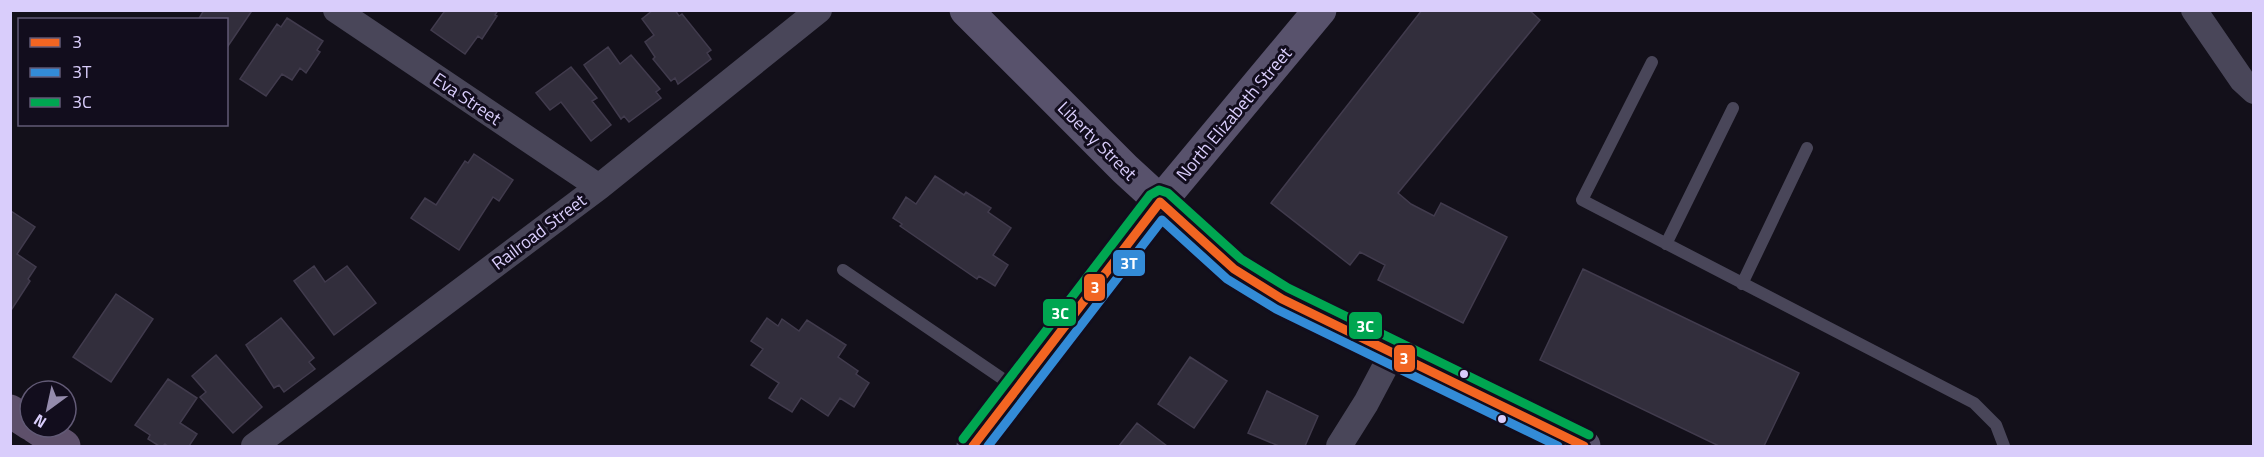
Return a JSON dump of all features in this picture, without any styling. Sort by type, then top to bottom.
[{"type":"street","name":"Eva Street","points":[[336,10],[599,187]]},
{"type":"street","name":"Railroad Street","points":[[255,447],[599,187],[819,10]]},
{"type":"street","name":"Liberty Street","points":[[966,10],[1160,202],[1234,269],[1282,299],[1393,352],[1564,442]]},
{"type":"street","name":"North Elizabeth Street","points":[[973,447],[1160,202],[1320,10]]},
{"type":"street","points":[[2194,10],[2242,80],[2253,91]]},
{"type":"street","points":[[1339,447],[1393,352]]},
{"type":"lane","points":[[1652,62],[1582,200],[1974,403],[1996,425],[2004,447]]},
{"type":"lane","points":[[1666,244],[1733,108]]},
{"type":"lane","points":[[1742,284],[1807,148]]},
{"type":"lane","points":[[843,270],[1017,389]]},
{"type":"building","points":[[204,10],[249,10],[251,12],[228,46],[228,18],[199,18]]},
{"type":"building","points":[[441,10],[498,10],[495,15],[497,16],[482,39],[478,36],[465,54],[431,30],[444,12]]},
{"type":"building","points":[[653,10],[675,10],[679,16],[682,14],[711,50],[707,53],[711,59],[678,84],[675,78],[671,81],[653,59],[655,57],[645,42],[654,35],[642,19]]},
{"type":"building","points":[[1422,10],[1529,10],[1540,20],[1398,193],[1411,204],[1434,216],[1441,203],[1507,237],[1463,323],[1378,280],[1385,265],[1360,252],[1350,265],[1271,203]]},
{"type":"building","points":[[287,18],[323,41],[317,50],[320,52],[306,73],[300,68],[292,80],[282,74],[266,96],[240,79],[277,24],[281,27]]},
{"type":"building","points":[[608,47],[620,64],[631,55],[660,89],[656,92],[661,98],[629,122],[624,116],[621,119],[584,65]]},
{"type":"building","points":[[571,67],[597,98],[592,101],[611,125],[591,141],[561,102],[550,110],[536,93]]},
{"type":"building","points":[[474,154],[513,180],[499,201],[493,197],[459,250],[411,218],[425,198],[436,205],[465,161],[468,163]]},
{"type":"building","points":[[935,176],[964,195],[966,192],[991,208],[988,212],[1011,228],[993,255],[1008,265],[995,286],[979,276],[977,279],[900,226],[902,224],[893,218],[906,197],[916,204]]},
{"type":"building","points":[[11,211],[35,227],[17,254],[36,267],[28,279],[30,281],[10,312]]},
{"type":"building","points":[[314,266],[325,282],[347,266],[376,303],[334,335],[294,281]]},
{"type":"building","points":[[1583,269],[1799,373],[1764,446],[1719,446],[1540,360]]},
{"type":"building","points":[[116,294],[153,319],[111,382],[73,357]]},
{"type":"building","points":[[281,318],[314,358],[309,362],[315,369],[284,392],[279,385],[274,388],[246,345]]},
{"type":"building","points":[[767,318],[778,326],[782,319],[799,331],[807,320],[846,345],[838,357],[858,371],[856,374],[869,383],[854,407],[840,398],[828,416],[801,398],[792,412],[769,398],[779,383],[751,365],[763,349],[751,341]]},
{"type":"building","points":[[216,355],[262,407],[233,433],[200,397],[206,392],[192,376]]},
{"type":"building","points":[[1190,357],[1227,381],[1194,428],[1158,404]]},
{"type":"building","points":[[168,379],[197,398],[180,423],[197,434],[189,446],[165,444],[159,446],[148,439],[150,435],[135,425]]},
{"type":"building","points":[[1267,391],[1318,416],[1305,446],[1279,446],[1248,433]]},
{"type":"building","points":[[1137,423],[1167,446],[1119,446]]},
{"type":"transit line","name":"3C","points":[[963,439],[1150,195],[1159,190],[1168,193],[1241,259],[1288,288],[1589,435]]},
{"type":"transit line","name":"3","points":[[973,446],[1160,202],[1234,269],[1282,299],[1584,446]]},
{"type":"transit line","name":"3T","points":[[988,446],[1162,220],[1227,279],[1276,309],[1558,446]]}]
